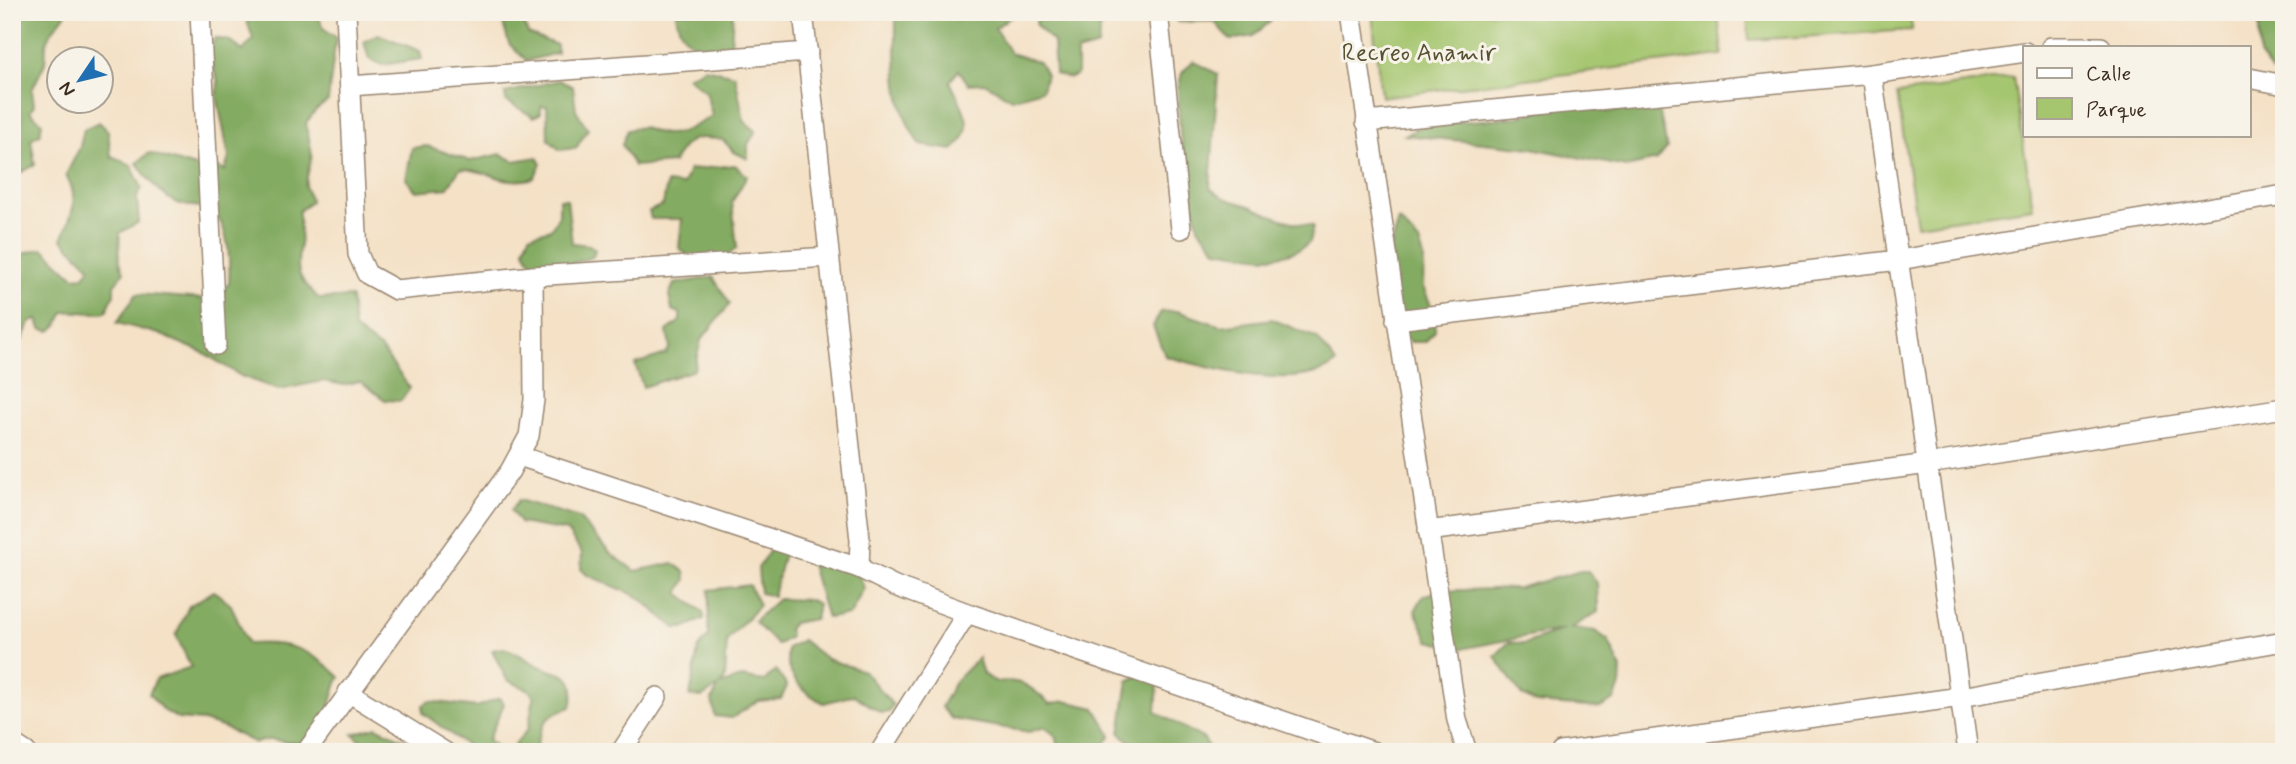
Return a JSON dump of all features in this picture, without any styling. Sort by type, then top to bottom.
[{"type":"street","points":[[200,12],[216,345]]},
{"type":"street","points":[[346,12],[358,254],[367,274],[396,290],[533,275],[829,257]]},
{"type":"street","points":[[803,12],[860,540],[859,568]]},
{"type":"street","points":[[1158,12],[1181,229]]},
{"type":"street","points":[[1351,12],[1457,720],[1467,752]]},
{"type":"street","points":[[350,86],[808,52]]},
{"type":"street","points":[[1366,122],[1872,74],[2023,52]]},
{"type":"street","points":[[1872,74],[1968,752]]},
{"type":"street","points":[[2250,78],[2284,85]]},
{"type":"street","points":[[1396,320],[1899,260],[2284,195]]},
{"type":"street","points":[[306,752],[519,456],[529,436],[534,400],[533,275]]},
{"type":"street","points":[[1428,531],[1928,464],[2284,408]]},
{"type":"street","points":[[519,456],[859,568],[895,586],[967,613],[1374,752]]},
{"type":"street","points":[[880,752],[967,613]]},
{"type":"street","points":[[1561,752],[1961,697],[2284,641]]},
{"type":"street","points":[[348,692],[445,752]]},
{"type":"street","points":[[621,752],[657,697]]},
{"type":"street","points":[[12,743],[26,752]]},
{"type":"green space","points":[[12,12],[67,12],[51,33],[46,45],[45,63],[32,90],[34,105],[30,111],[42,123],[40,134],[31,139],[35,165],[16,175],[12,185]]},
{"type":"green space","points":[[244,12],[317,12],[323,28],[336,37],[328,101],[316,110],[306,123],[312,155],[305,186],[311,201],[299,211],[301,237],[298,269],[302,280],[319,299],[351,297],[354,329],[381,349],[410,388],[401,401],[385,400],[360,381],[344,385],[323,381],[279,390],[241,376],[204,353],[159,334],[117,323],[136,294],[205,299],[229,284],[227,242],[215,214],[204,208],[180,204],[167,197],[150,181],[137,163],[149,153],[195,167],[211,164],[225,171],[229,157],[217,97],[218,82],[209,53],[215,38],[230,41],[243,51],[253,39]]},
{"type":"green space","points":[[505,12],[521,12],[528,34],[557,45],[557,53],[527,61],[509,44],[502,20]]},
{"type":"green space","points":[[676,12],[733,12],[731,46],[708,53],[695,45],[682,33]]},
{"type":"green space","points":[[896,12],[1017,12],[995,28],[1010,53],[1039,62],[1046,75],[1042,90],[1012,99],[984,83],[968,84],[959,70],[950,81],[966,117],[966,133],[953,150],[920,145],[904,115],[900,98],[896,64]]},
{"type":"green space","points":[[1037,12],[1132,12],[1100,24],[1098,46],[1077,52],[1077,75],[1070,78],[1055,74],[1053,42],[1036,25]]},
{"type":"green space","points":[[1175,12],[1271,12],[1271,21],[1253,36],[1230,40],[1214,21],[1177,22]]},
{"type":"green space","name":"Recreo Anamir","points":[[1372,12],[1718,12],[1722,55],[1381,97]]},
{"type":"green space","points":[[1747,12],[1910,12],[1912,30],[1749,40]]},
{"type":"green space","points":[[2259,12],[2284,12],[2284,73],[2272,72],[2259,55]]},
{"type":"green space","points":[[378,34],[420,51],[422,59],[382,65],[369,59],[364,42]]},
{"type":"green space","points":[[1193,61],[1218,74],[1210,188],[1226,198],[1277,217],[1313,226],[1310,242],[1299,249],[1288,254],[1265,257],[1217,250],[1198,227],[1180,134],[1178,89],[1182,73]]},
{"type":"green space","points":[[705,68],[735,75],[744,121],[756,131],[748,144],[748,159],[734,152],[723,140],[698,138],[683,147],[673,163],[634,166],[622,145],[627,130],[642,127],[661,134],[678,133],[712,116],[706,92],[687,77]]},
{"type":"green space","points":[[2013,77],[2033,208],[1917,225],[1897,94]]},
{"type":"green space","points":[[559,80],[573,87],[576,110],[588,129],[576,148],[560,150],[548,139],[547,106],[541,106],[541,113],[534,117],[506,101],[505,93]]},
{"type":"green space","points":[[1564,104],[1610,112],[1658,104],[1667,148],[1657,160],[1626,167],[1532,148],[1405,135],[1424,125],[1518,117]]},
{"type":"green space","points":[[99,122],[108,131],[111,156],[131,165],[142,188],[137,197],[139,222],[120,233],[119,257],[124,272],[114,285],[114,295],[106,312],[64,312],[57,326],[50,331],[41,329],[38,320],[30,322],[22,340],[12,345],[12,259],[27,252],[44,249],[74,277],[84,276],[90,267],[62,239],[74,199],[66,175],[80,147],[84,129]]},
{"type":"green space","points":[[427,146],[470,161],[501,154],[514,161],[537,157],[541,164],[534,178],[523,180],[505,179],[460,169],[447,188],[416,191],[406,179],[412,148]]},
{"type":"green space","points":[[735,165],[747,176],[732,202],[737,248],[713,266],[697,264],[679,248],[682,219],[651,219],[649,211],[663,205],[667,183],[683,185],[689,170]]},
{"type":"green space","points":[[559,199],[567,199],[572,243],[589,245],[595,249],[593,257],[564,266],[532,263],[524,249],[530,235],[551,229],[559,215]]},
{"type":"green space","points":[[1399,220],[1419,242],[1424,257],[1423,287],[1435,315],[1435,331],[1425,342],[1410,342],[1398,331],[1390,251]]},
{"type":"green space","points":[[713,277],[730,304],[701,340],[694,370],[643,387],[635,364],[666,354],[670,347],[667,331],[680,321],[680,313],[672,310],[669,295],[674,284]]},
{"type":"green space","points":[[1177,311],[1221,326],[1272,319],[1317,338],[1336,363],[1320,372],[1277,377],[1228,371],[1165,356],[1153,326],[1161,312]]},
{"type":"green space","points":[[519,500],[579,518],[610,553],[635,571],[673,563],[685,572],[686,580],[678,593],[703,612],[704,619],[683,628],[675,628],[637,596],[587,575],[581,569],[582,553],[567,531],[520,523],[511,510]]},
{"type":"green space","points":[[770,550],[784,553],[773,596],[760,593],[758,568]]},
{"type":"green space","points":[[839,563],[856,567],[864,588],[850,615],[827,618],[811,565]]},
{"type":"green space","points":[[1588,571],[1597,583],[1598,612],[1571,628],[1595,631],[1608,640],[1621,669],[1620,686],[1614,700],[1600,708],[1536,703],[1522,696],[1495,656],[1509,642],[1525,644],[1564,629],[1461,649],[1429,641],[1415,611],[1423,596],[1438,591],[1518,588]]},
{"type":"green space","points":[[749,585],[759,605],[727,640],[725,679],[721,685],[742,677],[764,681],[776,670],[787,686],[781,699],[758,701],[732,718],[715,716],[712,700],[718,687],[702,697],[690,696],[698,649],[708,636],[709,590]]},
{"type":"green space","points":[[214,591],[231,605],[248,644],[275,644],[298,649],[309,653],[340,677],[327,717],[317,735],[298,743],[269,740],[255,743],[225,728],[203,721],[178,719],[163,710],[149,694],[156,679],[191,667],[176,635],[189,606]]},
{"type":"green space","points":[[778,599],[810,600],[818,604],[815,619],[793,623],[788,629],[790,637],[777,645],[754,621]]},
{"type":"green space","points":[[802,640],[827,659],[864,671],[893,705],[889,712],[881,713],[854,695],[824,703],[808,693],[796,681],[787,658],[787,648]]},
{"type":"green space","points":[[504,648],[539,666],[562,674],[571,681],[573,687],[571,707],[548,718],[542,727],[534,752],[508,752],[528,729],[534,697],[529,690],[507,680],[492,650]]},
{"type":"green space","points":[[978,658],[983,674],[996,682],[1013,681],[1026,685],[1050,704],[1065,701],[1095,708],[1111,735],[1102,748],[1058,752],[1057,737],[1045,727],[1029,732],[952,719],[941,707],[956,680]]},
{"type":"green space","points":[[1148,671],[1158,682],[1156,712],[1204,739],[1212,752],[1107,752],[1129,750],[1133,744],[1120,733],[1128,681]]},
{"type":"green space","points":[[499,698],[504,704],[488,740],[504,752],[475,752],[423,713],[423,705],[430,701],[477,707]]},
{"type":"green space","points":[[376,727],[405,740],[403,752],[373,752],[353,734]]}]
